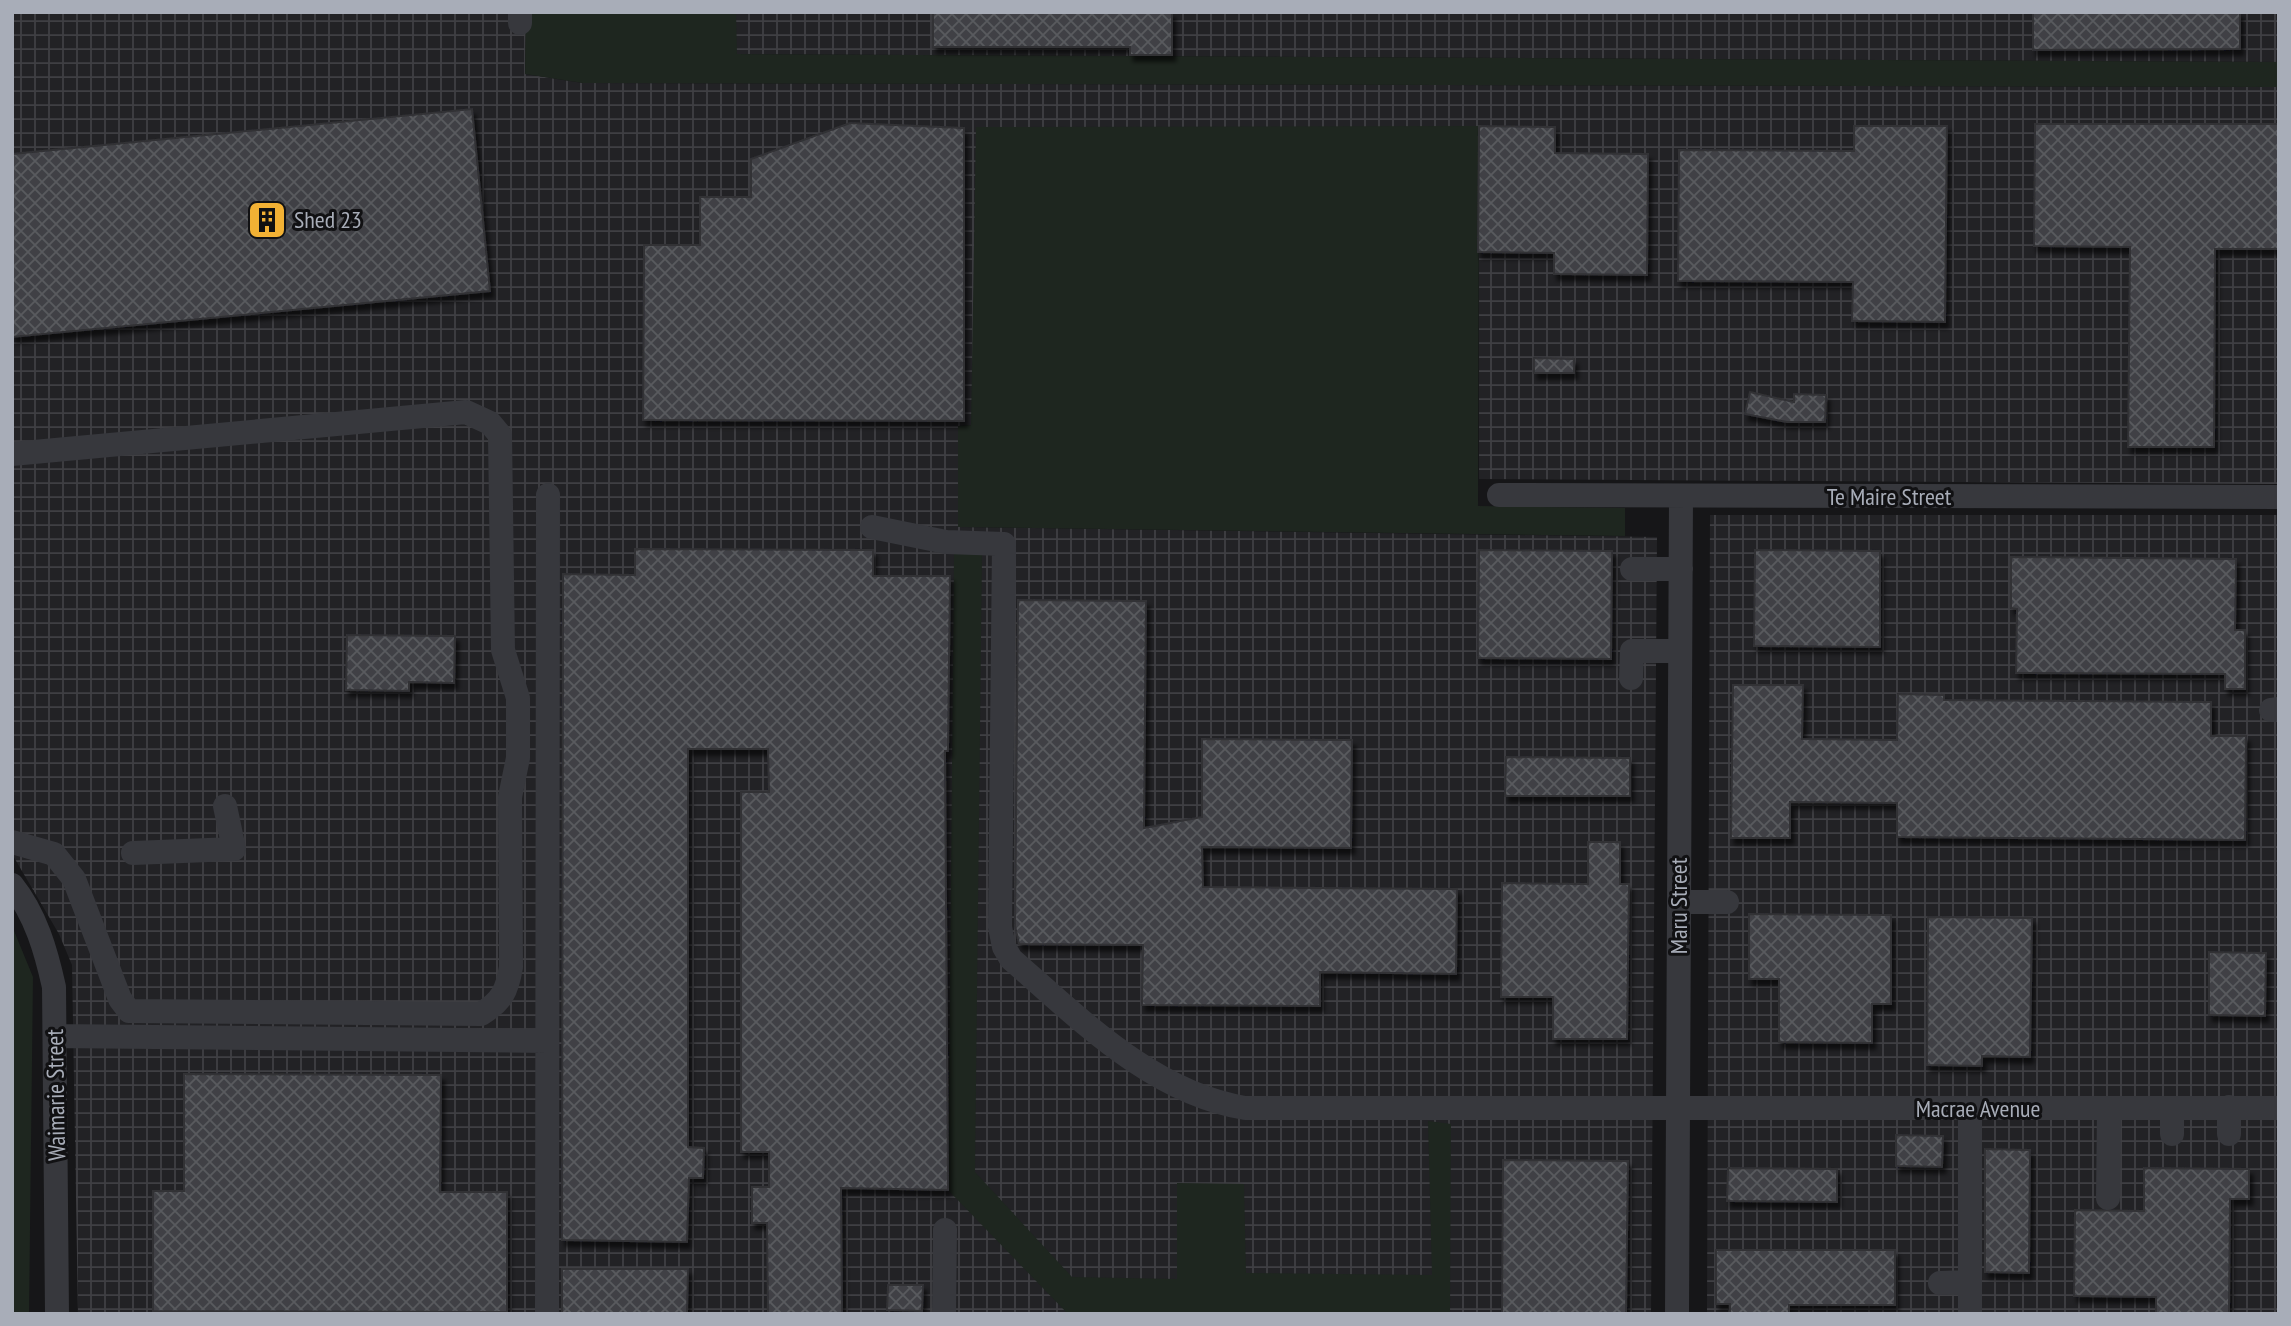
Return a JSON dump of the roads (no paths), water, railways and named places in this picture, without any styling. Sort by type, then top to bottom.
[{"type":"street","points":[[12,454],[466,412],[490,423],[500,435],[503,650],[517,698],[517,758],[510,797],[511,967],[507,987],[499,1003],[481,1014],[129,1011],[120,999],[74,879],[54,854],[12,842]]},
{"type":"street","points":[[547,1314],[548,495]]},
{"type":"street","name":"Te Maire Street","points":[[1499,495],[1681,498],[2279,497]]},
{"type":"street","name":"Maru Street","points":[[1677,1314],[1681,498]]},
{"type":"street","name":"Macrae Avenue","points":[[872,527],[946,542],[1004,544],[1001,938],[1011,959],[1086,1024],[1174,1086],[1204,1099],[1245,1108],[2279,1108]]},
{"type":"street","points":[[1632,569],[1681,569]]},
{"type":"street","points":[[1631,678],[1632,651],[1680,651]]},
{"type":"street","points":[[133,853],[234,849],[225,806]]},
{"type":"street","name":"Waimarie Street","points":[[12,885],[34,921],[47,956],[54,987],[57,1314]]},
{"type":"street","points":[[1679,902],[1727,902]]},
{"type":"street","points":[[55,1036],[547,1041]]},
{"type":"street","points":[[2229,1107],[2229,1135]]},
{"type":"street","points":[[2108,1198],[2109,1108]]},
{"type":"street","points":[[2172,1108],[2172,1134]]},
{"type":"street","points":[[1970,1109],[1970,1314]]},
{"type":"street","points":[[944,1314],[946,1230]]},
{"type":"street","points":[[1940,1283],[1969,1282]]},
{"type":"place","name":"Shed 23","points":[[267,220]]}]
